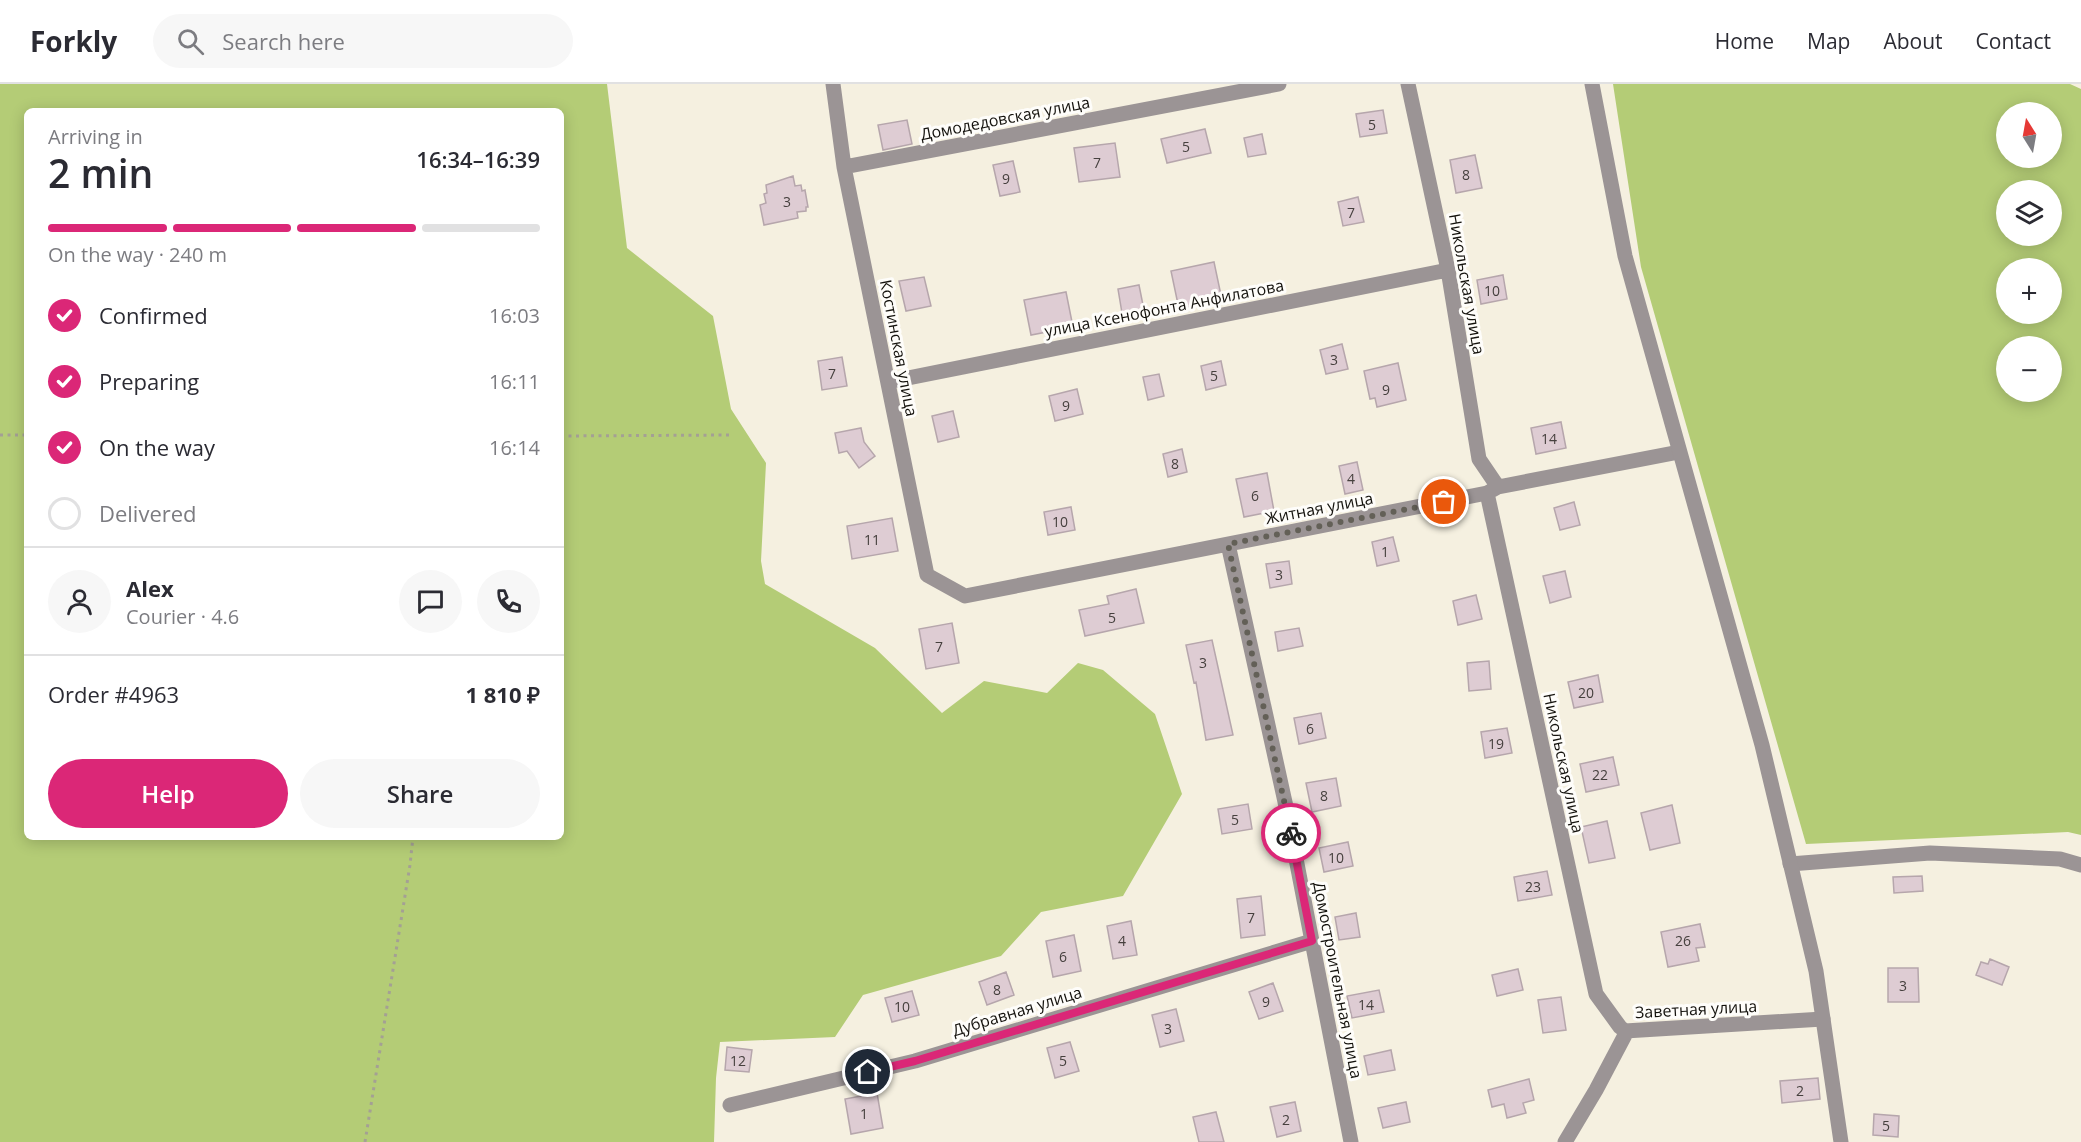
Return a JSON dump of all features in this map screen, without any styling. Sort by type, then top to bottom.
[{"type":"street","name":"Костинская улица","points":[[833,84],[844,167],[927,575],[965,596]]},
{"type":"street","name":"Домодедовская улица","points":[[844,167],[1279,84]]},
{"type":"street","name":"Никольская улица","points":[[1408,84],[1448,270],[1479,459],[1493,490],[1596,994],[1625,1031]]},
{"type":"street","points":[[1592,84],[1625,256],[1762,745],[1791,864],[1816,971],[1841,1142]]},
{"type":"street","name":"улица Ксенофонта Анфилатова","points":[[888,382],[1448,270]]},
{"type":"street","name":"Житная улица","points":[[965,596],[1679,452]]},
{"type":"street","name":"Домостроительная улица","points":[[1228,544],[1285,802],[1351,1142]]},
{"type":"street","points":[[1791,864],[1930,853],[2060,859],[2081,864]]},
{"type":"street","name":"Дубравная улица","points":[[730,1105],[915,1061],[1312,941]]},
{"type":"street","name":"Заветная улица","points":[[1565,1142],[1596,1090],[1625,1031],[1823,1019]]},
{"type":"path","points":[[0,435],[24,435]]},
{"type":"path","points":[[564,436],[729,435]]},
{"type":"path","points":[[365,1142],[413,840]]},
{"type":"green space","points":[[0,84],[607,84],[627,248],[713,316],[731,409],[766,463],[761,561],[765,584],[875,648],[942,713],[984,681],[1047,693],[1078,663],[1103,670],[1155,714],[1182,794],[1123,896],[1041,912],[1001,956],[863,995],[835,1037],[720,1042],[716,1078],[714,1142],[0,1142]]},
{"type":"green space","points":[[1613,84],[2070,84],[2081,89],[2081,835],[2068,832],[1806,844],[1641,267]]},
{"type":"building","points":[[1383,110],[1387,133],[1360,137],[1356,114]]},
{"type":"building","points":[[907,120],[912,144],[883,150],[878,125]]},
{"type":"building","points":[[1205,129],[1211,153],[1167,163],[1161,139]]},
{"type":"building","points":[[1262,134],[1266,154],[1248,157],[1244,138]]},
{"type":"building","points":[[1115,143],[1120,177],[1079,182],[1074,148]]},
{"type":"building","points":[[1475,155],[1482,188],[1456,193],[1450,160]]},
{"type":"building","points":[[1013,161],[1020,192],[1000,196],[993,165]]},
{"type":"building","points":[[793,176],[795,186],[801,185],[802,191],[805,190],[808,207],[806,211],[797,212],[798,218],[764,225],[760,205],[766,203],[764,194],[767,193],[766,185]]},
{"type":"building","points":[[1358,197],[1364,222],[1343,226],[1338,202]]},
{"type":"building","points":[[1214,262],[1222,300],[1179,309],[1171,271]]},
{"type":"building","points":[[1503,275],[1507,299],[1481,304],[1477,280]]},
{"type":"building","points":[[924,277],[931,306],[906,311],[899,281]]},
{"type":"building","points":[[1139,285],[1145,315],[1123,319],[1118,289]]},
{"type":"building","points":[[1066,292],[1073,327],[1031,335],[1024,300]]},
{"type":"building","points":[[1342,344],[1348,369],[1326,374],[1320,350]]},
{"type":"building","points":[[842,357],[847,386],[822,390],[818,361]]},
{"type":"building","points":[[1221,361],[1226,385],[1206,390],[1201,366]]},
{"type":"building","points":[[1398,363],[1406,400],[1377,407],[1375,398],[1370,399],[1364,371]]},
{"type":"building","points":[[1159,374],[1164,396],[1148,400],[1143,377]]},
{"type":"building","points":[[1077,389],[1083,414],[1055,421],[1049,396]]},
{"type":"building","points":[[953,411],[959,437],[938,442],[932,416]]},
{"type":"building","points":[[1561,422],[1566,448],[1536,454],[1531,428]]},
{"type":"building","points":[[861,428],[864,442],[875,456],[859,468],[847,451],[839,453],[835,433]]},
{"type":"building","points":[[1182,449],[1187,472],[1168,477],[1163,454]]},
{"type":"building","points":[[1357,462],[1363,490],[1345,494],[1339,466]]},
{"type":"building","points":[[1267,473],[1274,511],[1244,517],[1236,479]]},
{"type":"building","points":[[1574,502],[1580,525],[1560,530],[1554,508]]},
{"type":"building","points":[[1071,507],[1075,530],[1048,535],[1044,512]]},
{"type":"building","points":[[892,518],[898,551],[852,559],[847,526]]},
{"type":"building","points":[[1393,537],[1399,561],[1377,566],[1372,542]]},
{"type":"building","points":[[1289,561],[1292,584],[1270,588],[1266,564]]},
{"type":"building","points":[[1565,571],[1571,597],[1550,603],[1543,576]]},
{"type":"building","points":[[1136,589],[1144,623],[1085,636],[1079,610],[1109,604],[1107,596]]},
{"type":"building","points":[[1476,595],[1482,619],[1458,625],[1453,601]]},
{"type":"building","points":[[952,623],[959,663],[926,669],[919,629]]},
{"type":"building","points":[[1299,628],[1303,646],[1278,651],[1275,632]]},
{"type":"building","points":[[1212,640],[1233,735],[1206,740],[1196,682],[1194,683],[1186,645]]},
{"type":"building","points":[[1489,661],[1491,689],[1469,691],[1467,663]]},
{"type":"building","points":[[1598,675],[1603,702],[1574,708],[1568,682]]},
{"type":"building","points":[[1321,713],[1326,738],[1299,744],[1294,718]]},
{"type":"building","points":[[1507,728],[1512,753],[1485,758],[1481,732]]},
{"type":"building","points":[[1613,757],[1619,785],[1586,792],[1580,764]]},
{"type":"building","points":[[1336,778],[1341,806],[1312,812],[1306,783]]},
{"type":"building","points":[[1248,804],[1252,829],[1222,834],[1218,809]]},
{"type":"building","points":[[1672,805],[1680,843],[1650,850],[1641,813]]},
{"type":"building","points":[[1607,821],[1615,858],[1589,863],[1581,827]]},
{"type":"building","points":[[1348,842],[1353,866],[1324,872],[1319,848]]},
{"type":"building","points":[[1547,871],[1552,895],[1518,901],[1514,877]]},
{"type":"building","points":[[1922,876],[1923,891],[1894,893],[1893,877]]},
{"type":"building","points":[[1261,896],[1265,935],[1241,938],[1237,899]]},
{"type":"building","points":[[1356,913],[1360,937],[1339,940],[1335,917]]},
{"type":"building","points":[[1131,921],[1137,955],[1113,959],[1107,926]]},
{"type":"building","points":[[1700,924],[1705,947],[1696,948],[1699,961],[1668,967],[1661,932]]},
{"type":"building","points":[[1074,935],[1081,971],[1053,977],[1046,941]]},
{"type":"building","points":[[1990,959],[2009,967],[2002,985],[1976,975],[1981,962],[1988,964]]},
{"type":"building","points":[[1888,968],[1918,968],[1919,1002],[1888,1002]]},
{"type":"building","points":[[1518,969],[1523,990],[1497,996],[1492,975]]},
{"type":"building","points":[[1006,972],[1014,995],[987,1005],[979,982]]},
{"type":"building","points":[[1273,983],[1283,1011],[1259,1019],[1249,992]]},
{"type":"building","points":[[1379,990],[1384,1012],[1352,1018],[1347,996]]},
{"type":"building","points":[[912,991],[919,1015],[892,1022],[885,998]]},
{"type":"building","points":[[1561,997],[1566,1030],[1543,1033],[1538,1000]]},
{"type":"building","points":[[1176,1009],[1184,1041],[1160,1047],[1152,1015]]},
{"type":"building","points":[[1070,1042],[1079,1071],[1055,1078],[1047,1048]]},
{"type":"building","points":[[727,1047],[752,1050],[749,1072],[725,1070]]},
{"type":"building","points":[[1391,1050],[1395,1070],[1368,1075],[1364,1056]]},
{"type":"building","points":[[1818,1078],[1820,1099],[1782,1103],[1780,1081]]},
{"type":"building","points":[[1529,1079],[1534,1100],[1523,1103],[1526,1113],[1507,1118],[1504,1104],[1492,1107],[1488,1090]]},
{"type":"building","points":[[877,1093],[883,1128],[851,1134],[845,1099]]},
{"type":"building","points":[[1295,1102],[1301,1131],[1277,1137],[1270,1107]]},
{"type":"building","points":[[1406,1102],[1410,1122],[1383,1128],[1378,1108]]},
{"type":"building","points":[[1216,1112],[1224,1142],[1199,1142],[1193,1117]]},
{"type":"building","points":[[1874,1114],[1899,1116],[1898,1137],[1873,1135]]},
{"type":"way so far","points":[[1291,833],[1228,544],[1444,502]]},
{"type":"route","points":[[868,1072],[915,1061],[1312,941],[1291,833]]}]
